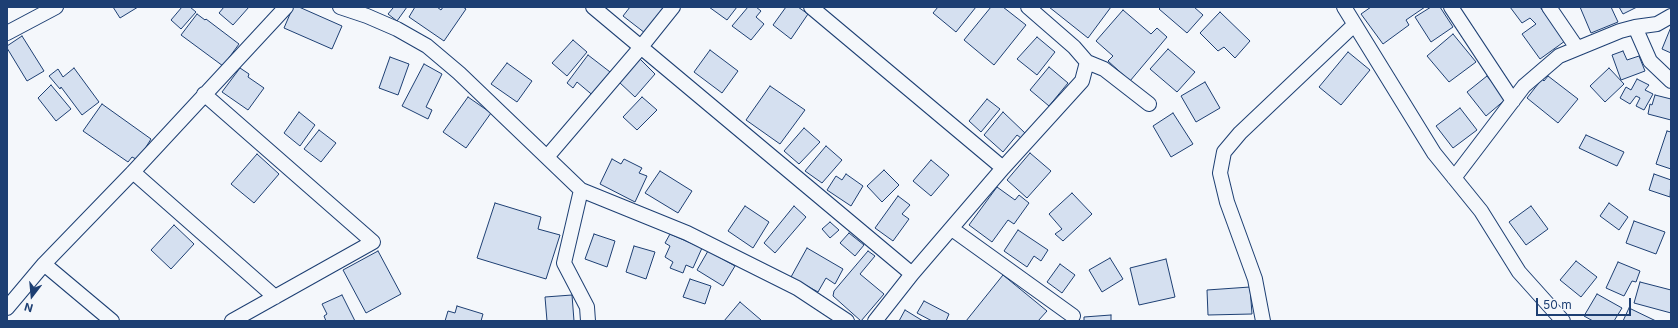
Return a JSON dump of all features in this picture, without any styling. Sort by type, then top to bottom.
[{"type":"street","points":[[7,33],[56,7]]},
{"type":"street","points":[[7,308],[44,264],[133,172],[286,7]]},
{"type":"street","points":[[340,7],[398,29],[427,46],[459,73],[581,190],[687,233],[797,288],[847,321]]},
{"type":"street","points":[[593,7],[912,274]]},
{"type":"street","points":[[547,157],[641,47],[673,7]]},
{"type":"street","points":[[811,7],[1003,168]]},
{"type":"street","points":[[1028,7],[1074,47],[1087,62],[1104,68],[1149,104]]},
{"type":"street","points":[[1344,7],[1434,153],[1481,211],[1519,272],[1563,321]]},
{"type":"street","points":[[1451,7],[1513,101]]},
{"type":"street","points":[[1549,7],[1577,48]]},
{"type":"street","points":[[1454,178],[1524,86],[1559,56],[1635,27],[1657,24],[1671,16]]},
{"type":"street","points":[[1263,321],[1256,279],[1225,195],[1220,173],[1224,152],[1240,133],[1354,25]]},
{"type":"street","points":[[1635,27],[1650,61],[1671,81]]},
{"type":"street","points":[[874,321],[912,274],[1003,168],[1082,81],[1087,62]]},
{"type":"street","points":[[204,94],[373,242],[232,321]]},
{"type":"street","points":[[133,172],[275,297]]},
{"type":"street","points":[[581,190],[564,263],[587,307],[588,321]]},
{"type":"street","points":[[952,229],[1073,316]]},
{"type":"street","points":[[44,264],[112,321]]},
{"type":"building","points":[[113,7],[138,7],[120,18]]},
{"type":"building","points":[[182,7],[190,7],[196,12],[181,29],[171,20]]},
{"type":"building","points":[[224,7],[249,7],[233,25],[219,13]]},
{"type":"building","points":[[293,7],[299,7],[342,26],[332,49],[284,28]]},
{"type":"building","points":[[391,7],[407,7],[397,21],[388,14],[393,8]]},
{"type":"building","points":[[415,7],[437,7],[441,10],[443,7],[463,7],[466,9],[444,41],[409,17]]},
{"type":"building","points":[[630,7],[663,8],[645,33],[623,16]]},
{"type":"building","points":[[709,7],[737,7],[727,20]]},
{"type":"building","points":[[748,7],[756,7],[761,11],[756,17],[764,24],[751,40],[732,26]]},
{"type":"building","points":[[786,7],[798,7],[808,14],[791,39],[773,25]]},
{"type":"building","points":[[938,7],[976,7],[956,32],[933,13]]},
{"type":"building","points":[[991,7],[1003,7],[1026,25],[994,65],[964,40]]},
{"type":"building","points":[[1049,7],[1111,7],[1088,38]]},
{"type":"building","points":[[1161,7],[1194,7],[1203,15],[1187,33],[1159,9]]},
{"type":"building","points":[[1371,7],[1425,7],[1406,20],[1409,25],[1383,44],[1361,14]]},
{"type":"building","points":[[1431,7],[1440,7],[1453,27],[1431,42],[1415,17]]},
{"type":"building","points":[[1510,7],[1540,7],[1565,41],[1540,59],[1522,34],[1536,24],[1530,18],[1522,23]]},
{"type":"building","points":[[1580,7],[1611,7],[1618,22],[1591,33]]},
{"type":"building","points":[[1619,7],[1637,7],[1623,14]]},
{"type":"building","points":[[1123,10],[1151,34],[1157,28],[1167,37],[1130,81],[1108,61],[1113,56],[1096,41]]},
{"type":"building","points":[[1220,12],[1250,41],[1235,58],[1224,47],[1218,51],[1200,33]]},
{"type":"building","points":[[197,14],[239,44],[223,66],[181,35]]},
{"type":"building","points":[[1671,27],[1671,53],[1662,49]]},
{"type":"building","points":[[1453,34],[1476,62],[1449,82],[1427,56]]},
{"type":"building","points":[[22,36],[44,71],[27,81],[7,48],[7,46]]},
{"type":"building","points":[[1037,37],[1055,52],[1037,75],[1017,59]]},
{"type":"building","points":[[573,40],[587,52],[567,76],[552,63]]},
{"type":"building","points":[[1168,49],[1195,72],[1177,92],[1150,69]]},
{"type":"building","points":[[710,50],[738,71],[722,93],[694,72]]},
{"type":"building","points":[[1623,51],[1627,60],[1639,56],[1645,71],[1621,80],[1612,55]]},
{"type":"building","points":[[1348,52],[1370,70],[1341,105],[1319,87]]},
{"type":"building","points":[[588,55],[614,75],[596,98],[577,82],[573,88],[567,83]]},
{"type":"building","points":[[390,57],[409,64],[398,95],[379,88]]},
{"type":"building","points":[[640,59],[655,74],[635,97],[619,82]]},
{"type":"building","points":[[507,63],[532,81],[517,102],[491,84]]},
{"type":"building","points":[[424,64],[442,74],[426,107],[432,110],[428,119],[402,106]]},
{"type":"building","points":[[1049,67],[1068,83],[1049,106],[1030,90]]},
{"type":"building","points":[[74,68],[99,102],[82,115],[61,87],[60,89],[49,76],[58,69],[63,77]]},
{"type":"building","points":[[240,68],[249,74],[248,77],[264,88],[248,110],[222,92]]},
{"type":"building","points":[[1609,68],[1624,84],[1605,102],[1590,86]]},
{"type":"building","points":[[1487,76],[1506,99],[1486,116],[1467,92]]},
{"type":"building","points":[[1548,76],[1578,99],[1558,123],[1527,98],[1542,79],[1544,81]]},
{"type":"building","points":[[1637,79],[1649,85],[1645,90],[1653,94],[1644,110],[1636,106],[1640,98],[1636,96],[1630,104],[1620,98],[1626,87],[1631,90]]},
{"type":"building","points":[[1205,82],[1220,108],[1196,122],[1181,96]]},
{"type":"building","points":[[51,85],[71,109],[56,121],[38,98]]},
{"type":"building","points":[[770,86],[805,110],[780,144],[746,120]]},
{"type":"building","points":[[1655,95],[1671,99],[1671,120],[1648,114],[1650,104],[1652,105]]},
{"type":"building","points":[[468,97],[491,113],[466,148],[443,132]]},
{"type":"building","points":[[642,97],[657,110],[637,130],[623,117]]},
{"type":"building","points":[[987,99],[1000,109],[981,132],[969,121]]},
{"type":"building","points":[[102,104],[151,139],[138,160],[132,157],[128,162],[83,131]]},
{"type":"building","points":[[1460,108],[1477,130],[1453,148],[1436,126]]},
{"type":"building","points":[[299,112],[315,125],[300,146],[284,133]]},
{"type":"building","points":[[1003,112],[1025,133],[1021,138],[1017,135],[1003,152],[984,135]]},
{"type":"building","points":[[1173,113],[1193,144],[1171,157],[1153,126]]},
{"type":"building","points":[[804,128],[820,142],[799,164],[784,151]]},
{"type":"building","points":[[319,130],[336,143],[321,162],[304,149]]},
{"type":"building","points":[[1667,131],[1671,132],[1671,169],[1656,164]]},
{"type":"building","points":[[1586,135],[1624,152],[1617,166],[1579,148]]},
{"type":"building","points":[[826,146],[842,160],[822,183],[805,171]]},
{"type":"building","points":[[1030,153],[1051,171],[1027,198],[1007,180]]},
{"type":"building","points":[[257,154],[279,174],[254,203],[231,184]]},
{"type":"building","points":[[612,159],[621,164],[624,159],[642,168],[639,173],[647,176],[635,202],[600,184]]},
{"type":"building","points":[[931,160],[949,175],[931,196],[913,181]]},
{"type":"building","points":[[884,170],[899,185],[882,202],[867,186]]},
{"type":"building","points":[[660,171],[692,191],[678,213],[645,193]]},
{"type":"building","points":[[846,174],[863,186],[851,206],[827,190],[836,176],[842,180]]},
{"type":"building","points":[[1654,174],[1671,180],[1670,197],[1649,190]]},
{"type":"building","points":[[997,187],[1015,200],[1019,195],[1029,203],[1014,224],[1008,220],[992,242],[969,225]]},
{"type":"building","points":[[1072,193],[1092,214],[1063,241],[1055,234],[1062,229],[1049,214]]},
{"type":"building","points":[[898,196],[910,205],[902,214],[909,219],[893,241],[875,228]]},
{"type":"building","points":[[495,203],[541,217],[538,229],[560,235],[546,279],[477,258]]},
{"type":"building","points":[[1609,203],[1628,217],[1619,230],[1600,216]]},
{"type":"building","points":[[745,206],[769,222],[753,248],[728,231]]},
{"type":"building","points":[[794,206],[806,217],[775,253],[764,243]]},
{"type":"building","points":[[1531,206],[1548,229],[1526,245],[1509,222]]},
{"type":"building","points":[[1634,221],[1665,232],[1656,254],[1626,243]]},
{"type":"building","points":[[830,222],[839,230],[830,238],[822,229]]},
{"type":"building","points":[[174,225],[194,244],[171,269],[151,250]]},
{"type":"building","points":[[1018,230],[1048,250],[1041,261],[1034,256],[1027,267],[1004,251]]},
{"type":"building","points":[[849,233],[864,245],[855,256],[840,243]]},
{"type":"building","points":[[594,234],[615,241],[607,267],[585,259]]},
{"type":"building","points":[[670,234],[702,248],[693,268],[686,265],[683,273],[670,268],[673,262],[665,257],[670,246],[665,243]]},
{"type":"building","points":[[634,246],[655,252],[646,279],[626,272]]},
{"type":"building","points":[[807,248],[843,269],[835,284],[826,278],[818,292],[791,277]]},
{"type":"building","points":[[378,251],[401,294],[366,313],[343,270]]},
{"type":"building","points":[[708,251],[735,266],[723,286],[697,270]]},
{"type":"building","points":[[868,251],[875,256],[860,274],[884,294],[861,321],[833,296],[834,291]]},
{"type":"building","points":[[1110,258],[1123,279],[1102,292],[1089,270]]},
{"type":"building","points":[[1166,259],[1175,297],[1139,305],[1130,268]]},
{"type":"building","points":[[1576,261],[1597,277],[1581,297],[1560,280]]},
{"type":"building","points":[[1618,262],[1640,271],[1636,282],[1632,281],[1624,296],[1606,288]]},
{"type":"building","points":[[1060,264],[1075,275],[1062,293],[1047,282]]},
{"type":"building","points":[[1003,275],[1047,311],[1038,321],[966,321]]},
{"type":"building","points":[[690,279],[711,286],[705,304],[683,297]]},
{"type":"building","points":[[1640,282],[1671,290],[1671,313],[1634,303]]},
{"type":"building","points":[[1250,287],[1252,314],[1208,315],[1207,290]]},
{"type":"building","points":[[1597,294],[1622,308],[1614,321],[1593,321],[1584,316]]},
{"type":"building","points":[[342,295],[355,321],[326,321],[324,316],[327,314],[322,304]]},
{"type":"building","points":[[572,295],[574,321],[547,321],[545,297]]},
{"type":"building","points":[[924,301],[949,314],[946,321],[932,321],[917,313]]},
{"type":"building","points":[[740,302],[761,320],[724,321]]},
{"type":"building","points":[[457,306],[483,314],[481,321],[445,321],[448,311],[455,313]]},
{"type":"building","points":[[1629,308],[1656,321],[1623,321]]},
{"type":"building","points":[[905,310],[923,321],[899,321]]},
{"type":"building","points":[[1111,315],[1111,321],[1084,321],[1084,317]]}]
